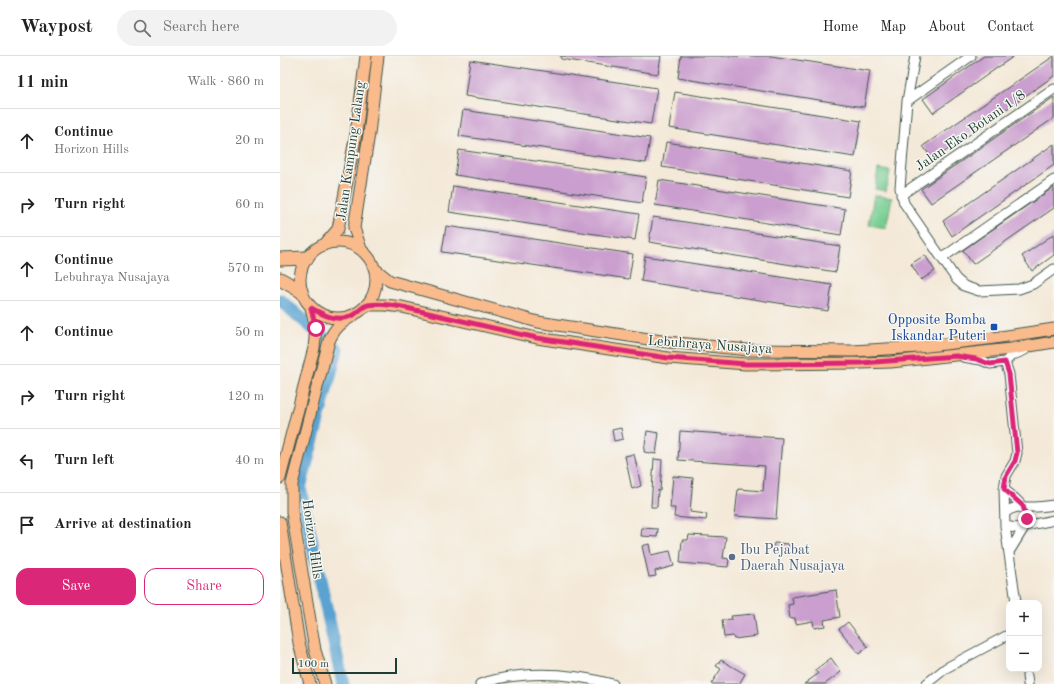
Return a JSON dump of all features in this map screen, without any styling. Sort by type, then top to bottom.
[{"type":"highway","points":[[280,259],[307,258]]},
{"type":"highway","points":[[280,279],[302,292]]},
{"type":"main road","name":"Jalan Kampung Lalang","points":[[324,244],[338,229],[356,134],[366,56]]},
{"type":"main road","name":"Jalan Kampung Lalang","points":[[361,249],[354,228],[369,134],[378,56]]},
{"type":"main road","points":[[337,242],[350,244],[361,249],[369,258],[375,269],[376,282],[373,294],[366,305],[354,315],[339,318],[324,316],[311,308],[305,300],[300,280],[302,269],[307,258],[314,250],[324,244],[337,242]]},
{"type":"main road","name":"Lebuhraya Nusajaya","points":[[375,269],[390,281],[538,322],[668,342],[740,349],[852,351],[919,347],[988,340],[1054,329]]},
{"type":"main road","name":"Lebuhraya Nusajaya","points":[[366,305],[402,307],[537,338],[675,358],[746,364],[861,363],[956,356],[1054,342]]},
{"type":"main road","points":[[280,478],[314,348],[316,328],[311,308]]},
{"type":"main road","name":"Horizon Hills","points":[[325,684],[312,634],[292,512],[292,484],[329,341],[333,331],[340,323],[354,315]]},
{"type":"main road","points":[[280,522],[299,643],[310,684]]},
{"type":"street","points":[[907,101],[971,56]]},
{"type":"street","points":[[916,57],[907,101],[900,188],[904,203],[956,279],[964,286],[979,291],[1019,289],[1033,284],[1054,269]]},
{"type":"street","name":"Jalan Eko Botani 1/8","points":[[901,195],[1054,89]]},
{"type":"street","points":[[942,258],[1054,180]]},
{"type":"street","points":[[956,356],[976,359],[990,364],[1005,362],[1015,354],[1040,345]]},
{"type":"street","points":[[1005,362],[1009,374],[1017,453],[1015,461],[1006,476],[1004,489],[1006,526],[1016,600]]},
{"type":"street","points":[[1004,489],[1023,506],[1027,519],[1025,526],[1009,552]]},
{"type":"street","points":[[1005,513],[1013,508],[1023,506],[1034,507],[1054,505]]},
{"type":"street","points":[[1006,526],[1016,528],[1054,520]]},
{"type":"street","points":[[926,684],[946,668],[1006,636]]},
{"type":"street","points":[[480,684],[522,675],[557,674],[594,679],[613,684]]},
{"type":"green space","points":[[878,169],[890,171],[886,191],[875,189]]},
{"type":"green space","points":[[874,195],[892,198],[886,228],[869,225]]},
{"type":"building","points":[[561,56],[661,56],[658,74],[561,59]]},
{"type":"building","points":[[681,56],[771,56],[870,71],[864,107],[678,78]]},
{"type":"building","points":[[984,56],[1014,56],[933,113],[923,99]]},
{"type":"building","points":[[1054,56],[1054,76],[933,160],[923,146]]},
{"type":"building","points":[[470,60],[657,88],[651,124],[465,96]]},
{"type":"building","points":[[675,92],[861,121],[855,157],[669,128]]},
{"type":"building","points":[[1054,97],[1054,118],[931,203],[921,189]]},
{"type":"building","points":[[463,110],[650,138],[646,163],[459,136]]},
{"type":"building","points":[[666,142],[852,171],[848,197],[662,167]]},
{"type":"building","points":[[1054,144],[1054,165],[952,236],[943,221]]},
{"type":"building","points":[[459,150],[646,177],[642,203],[455,175]]},
{"type":"building","points":[[659,180],[845,209],[841,235],[655,205]]},
{"type":"building","points":[[453,186],[639,214],[635,240],[449,212]]},
{"type":"building","points":[[1054,187],[1054,208],[973,264],[963,250]]},
{"type":"building","points":[[653,217],[840,246],[836,272],[649,242]]},
{"type":"building","points":[[446,226],[633,254],[629,279],[442,252]]},
{"type":"building","points":[[1054,234],[1054,255],[1032,271],[1022,256]]},
{"type":"building","points":[[925,255],[935,271],[921,280],[911,264]]},
{"type":"building","points":[[645,256],[832,285],[828,311],[641,281]]},
{"type":"building","points":[[621,428],[623,439],[614,441],[612,430]]},
{"type":"building","points":[[647,431],[659,433],[656,454],[644,452]]},
{"type":"building","points":[[680,431],[782,438],[776,519],[735,516],[738,489],[763,491],[765,466],[678,460]]},
{"type":"building","points":[[634,454],[641,486],[632,489],[625,456]]},
{"type":"building","points":[[654,459],[662,460],[660,491],[658,490],[657,507],[651,507]]},
{"type":"building","points":[[673,476],[693,478],[690,512],[707,514],[706,520],[674,517],[675,508],[670,508]]},
{"type":"building","points":[[642,528],[658,529],[657,537],[641,536]]},
{"type":"building","points":[[689,535],[726,537],[723,558],[729,559],[728,567],[680,563],[682,540],[688,540]]},
{"type":"building","points":[[774,543],[789,544],[788,554],[773,552]]},
{"type":"building","points":[[649,544],[651,555],[670,551],[674,566],[655,571],[656,576],[649,577],[642,546]]},
{"type":"building","points":[[836,590],[840,617],[824,620],[825,626],[814,628],[813,621],[796,624],[795,618],[790,619],[788,605],[793,604],[792,597]]},
{"type":"building","points":[[754,614],[757,636],[734,639],[733,636],[724,637],[722,620],[732,619],[731,616]]},
{"type":"building","points":[[848,622],[868,647],[859,654],[839,629]]},
{"type":"building","points":[[831,658],[841,672],[825,684],[804,684],[818,674],[815,670]]},
{"type":"building","points":[[721,660],[745,674],[739,684],[711,684],[721,669],[716,666]]},
{"type":"waterway","points":[[280,300],[337,349],[300,488],[343,684]]},
{"type":"place","name":"Opposite Bomba Iskandar Puteri","points":[[994,327]]},
{"type":"place","name":"Ibu Pejabat Daerah Nusajaya","points":[[732,557]]},
{"type":"route","points":[[316,328],[311,308],[324,316],[339,318],[354,315],[366,305],[385,305],[402,307],[537,338],[668,358],[746,364],[770,364],[891,362],[956,356],[981,360],[990,364],[1005,362],[1009,374],[1017,453],[1015,461],[1006,476],[1004,489],[1023,506],[1027,519]]}]
